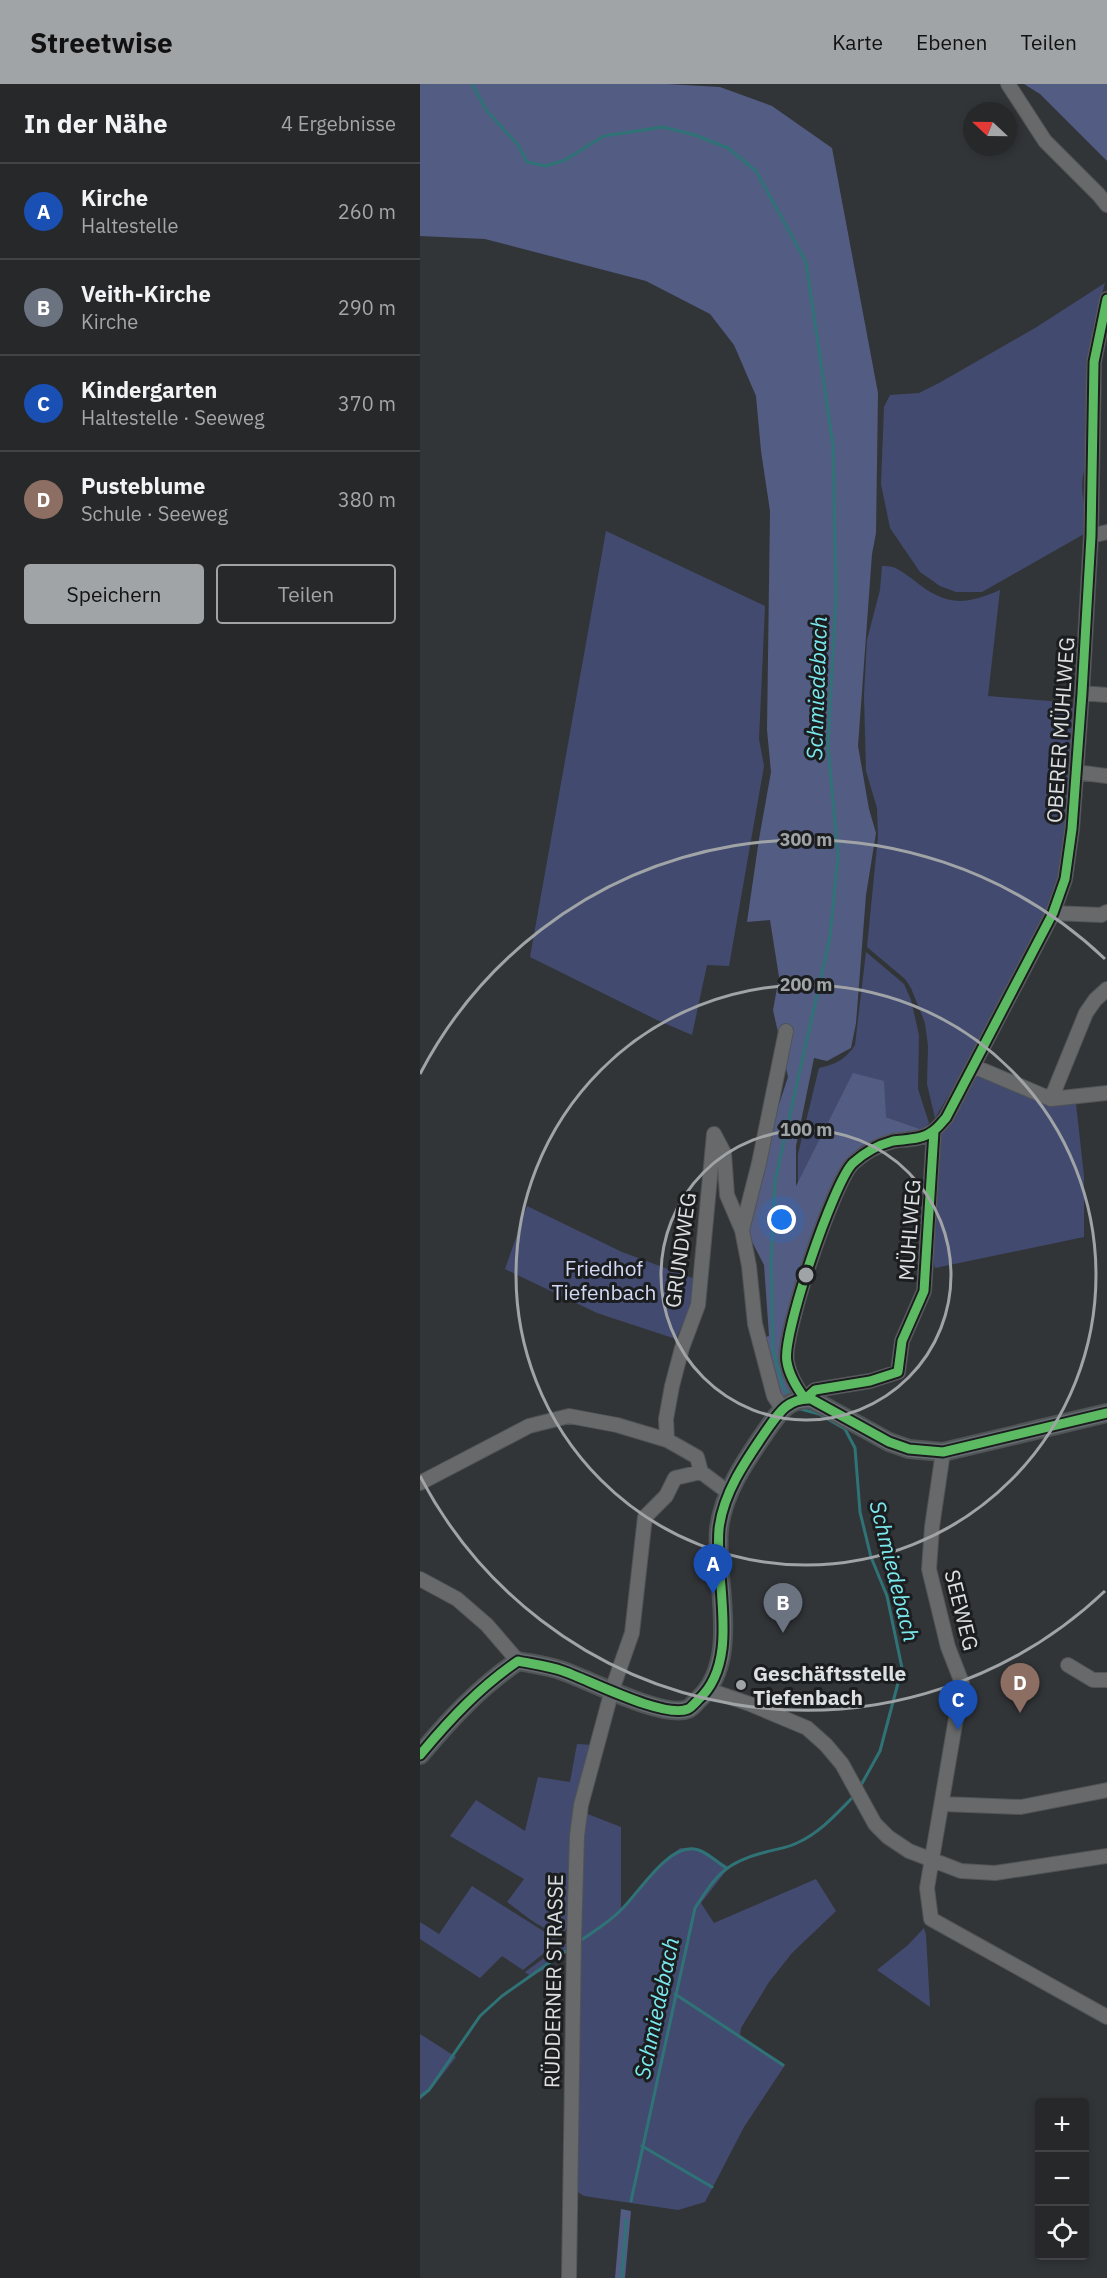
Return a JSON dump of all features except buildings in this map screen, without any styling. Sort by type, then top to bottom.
[{"type":"main road","points":[[420,1755],[452,1716],[490,1680],[518,1661],[561,1670],[642,1704],[670,1711],[688,1709],[709,1690],[719,1666],[722,1635],[719,1528],[729,1493],[752,1453],[793,1403],[811,1399],[889,1442],[909,1449],[943,1452],[1107,1413]]},
{"type":"street","points":[[1008,84],[1045,141],[1107,205]]},
{"type":"street","name":"OBERER MÜHLWEG","points":[[934,1131],[946,1118],[1053,913],[1065,879],[1082,693],[1091,536],[1094,362],[1107,299]]},
{"type":"street","points":[[1091,536],[1107,531]]},
{"type":"street","points":[[1082,693],[1107,695]]},
{"type":"street","points":[[1076,772],[1107,776]]},
{"type":"street","points":[[1053,913],[1101,915],[1107,912]]},
{"type":"street","points":[[1051,1099],[1086,1013],[1107,989]]},
{"type":"street","points":[[786,1031],[759,1163],[742,1230],[749,1266],[755,1324],[774,1396],[793,1403],[797,1388],[786,1360],[793,1316],[843,1175],[852,1164],[876,1146],[923,1137],[934,1131]]},
{"type":"street","points":[[973,1066],[1051,1099],[1107,1093]]},
{"type":"street","name":"MÜHLWEG","points":[[793,1403],[815,1390],[870,1381],[898,1372],[902,1341],[924,1291],[934,1131]]},
{"type":"street","name":"GRUNDWEG","points":[[667,1440],[666,1419],[672,1386],[682,1348],[698,1305],[714,1134],[724,1153],[727,1195],[742,1230]]},
{"type":"street","points":[[420,1483],[529,1426],[569,1416],[617,1425],[667,1440],[697,1457],[701,1472],[729,1493]]},
{"type":"street","name":"SEEWEG","points":[[943,1452],[932,1527],[929,1569],[948,1647],[962,1683],[927,1888],[932,1918],[1107,2017]]},
{"type":"street","name":"RÜDDERNER STRASSE","points":[[569,2278],[574,1938],[581,1805],[612,1690],[632,1633],[645,1518],[666,1496],[675,1478],[701,1472]]},
{"type":"street","points":[[420,1579],[457,1599],[487,1624],[518,1661]]},
{"type":"street","points":[[1068,1665],[1093,1680],[1107,1680]]},
{"type":"street","points":[[709,1690],[807,1728],[842,1764],[875,1824],[888,1837],[909,1851],[961,1871],[995,1873],[1107,1856]]},
{"type":"street","points":[[943,1804],[1021,1807],[1107,1790]]},
{"type":"green space","points":[[1105,283],[1093,326],[1086,465],[1082,482],[1086,515],[1084,534],[982,592],[956,592],[940,586],[920,572],[890,528],[881,484],[884,407],[890,395],[919,393],[939,383],[1035,328]]},
{"type":"green space","points":[[606,531],[765,606],[759,739],[764,766],[729,966],[707,965],[692,1035],[530,957]]},
{"type":"green space","points":[[882,566],[898,569],[933,594],[943,598],[963,601],[1000,590],[988,696],[1074,703],[1066,828],[1061,875],[1055,893],[1035,937],[970,1060],[935,1118],[927,1084],[928,1046],[925,1023],[905,979],[867,947],[878,836],[877,808],[866,771],[864,695],[867,640],[880,590]]},
{"type":"green space","points":[[866,952],[904,984],[911,1000],[919,1035],[918,1089],[929,1123],[923,1130],[886,1117],[798,1184],[798,1154],[819,1068],[840,1061],[855,1045]]},
{"type":"green space","points":[[975,1074],[980,1074],[1039,1102],[1052,1105],[1076,1104],[1084,1176],[1084,1237],[935,1268],[933,1261],[927,1259],[940,1133]]},
{"type":"green space","name":"Friedhof Tiefenbach","points":[[527,1206],[622,1252],[695,1279],[689,1310],[676,1339],[597,1313],[505,1269]]},
{"type":"green space","points":[[577,1744],[594,1745],[568,1925],[565,1931],[558,1932],[542,1927],[507,1902],[524,1879],[450,1836],[476,1800],[525,1831],[538,1777],[570,1782]]},
{"type":"green space","points":[[585,1813],[621,1827],[621,1909],[654,1870],[680,1848],[697,1849],[729,1867],[701,1903],[714,1923],[816,1879],[836,1911],[792,1953],[769,1982],[741,2028],[740,2035],[785,2065],[744,2127],[705,2202],[678,2210],[584,2196],[576,2191],[581,1866]]},
{"type":"green space","points":[[472,1886],[559,1941],[523,1970],[502,1956],[480,1978],[420,1939],[420,1922],[439,1934]]},
{"type":"green space","points":[[924,1928],[930,2007],[877,1970],[908,1945]]},
{"type":"green space","points":[[563,1944],[567,1944],[569,1950],[544,1970],[529,1975],[525,1972]]},
{"type":"green space","points":[[420,2034],[456,2057],[420,2100]]},
{"type":"shaded area","points":[[420,84],[667,84],[720,87],[772,106],[832,148],[878,393],[876,533],[872,554],[858,746],[869,809],[876,833],[866,895],[856,1023],[851,1048],[827,1061],[814,1058],[796,1146],[796,1186],[853,1073],[884,1081],[886,1117],[923,1130],[878,1138],[862,1146],[846,1165],[835,1185],[801,1272],[785,1324],[782,1354],[792,1393],[782,1399],[763,1338],[769,1336],[764,1265],[747,1232],[762,1156],[788,1077],[773,1010],[779,977],[770,920],[747,922],[771,772],[767,730],[770,511],[756,396],[734,345],[710,314],[646,281],[485,239],[420,236]]},
{"type":"shaded area","points":[[1024,84],[1107,84],[1107,161],[1040,94]]},
{"type":"shaded area","points":[[621,2209],[631,2211],[625,2278],[615,2278]]},
{"type":"waterway","name":"Schmiedebach","points":[[472,84],[487,111],[518,145],[527,162],[546,166],[565,160],[604,136],[663,127],[695,135],[728,148],[756,171],[806,262],[833,445],[836,596],[828,746],[838,856],[830,937],[775,1181],[771,1262],[773,1349],[783,1387],[790,1397]]},
{"type":"waterway","name":"Schmiedebach","points":[[797,1408],[819,1414],[845,1429],[855,1448],[860,1512],[871,1557],[887,1596],[902,1668],[880,1751],[860,1787]]},
{"type":"waterway","name":"Schmiedebach","points":[[631,2201],[695,1908],[710,1886],[732,1865],[752,1856],[806,1839],[828,1822],[855,1795]]},
{"type":"waterway","points":[[583,1939],[616,1915],[654,1872],[673,1855],[694,1849],[707,1854],[726,1868]]},
{"type":"waterway","points":[[420,2097],[429,2090],[480,2016],[502,1996],[569,1949]]},
{"type":"waterway","points":[[675,1994],[783,2065]]},
{"type":"waterway","points":[[642,2146],[712,2187]]},
{"type":"waterway","name":"Schmiedebach","points":[[622,2278],[626,2220]]},
{"type":"cycle path","points":[[934,1131],[924,1291],[902,1341],[898,1372],[870,1381],[815,1390],[805,1399],[790,1372],[787,1347],[800,1293],[822,1227],[844,1176],[853,1163],[872,1149],[893,1141],[914,1139],[929,1134],[946,1118],[1053,913],[1065,879],[1072,829],[1091,536],[1094,362],[1107,299]]},
{"type":"cycle path","points":[[420,1755],[466,1704],[518,1661],[563,1671],[662,1709],[677,1711],[692,1707],[711,1684],[719,1664],[723,1642],[718,1550],[719,1529],[725,1503],[751,1453],[775,1419],[789,1404],[811,1399],[889,1442],[909,1449],[943,1452],[1107,1413]]},
{"type":"place","name":"Kirche","points":[[713,1594]]},
{"type":"place","name":"Veith-Kirche","points":[[783,1633]]},
{"type":"place","name":"Geschäftsstelle Tiefenbach","points":[[741,1685]]},
{"type":"place","name":"Pusteblume","points":[[1020,1713]]},
{"type":"place","name":"Kindergarten","points":[[958,1730]]}]
